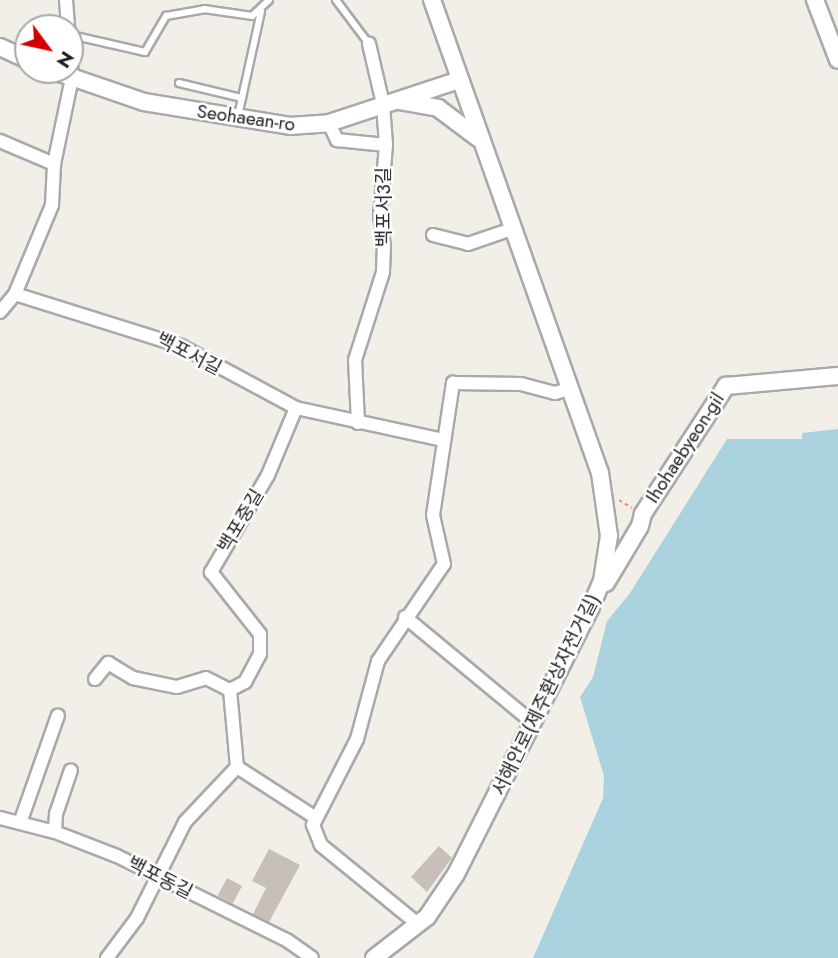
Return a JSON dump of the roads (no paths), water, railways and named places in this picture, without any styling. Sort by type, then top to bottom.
[{"type":"street","name":"서해안로(제주환상자전거길)","points":[[374,958],[419,925],[452,881],[590,609],[604,573],[609,531],[600,473],[432,0]]},
{"type":"street","points":[[815,0],[838,60]]},
{"type":"street","name":"백포서3길","points":[[358,423],[355,360],[383,272],[381,187],[388,102],[369,44]]},
{"type":"street","name":"Seohaean-ro","points":[[84,82],[144,102],[290,126],[329,123],[459,79]]},
{"type":"street","points":[[0,312],[15,293],[52,205],[54,164],[71,84]]},
{"type":"street","points":[[388,102],[438,108],[481,141]]},
{"type":"street","points":[[329,123],[337,140],[386,145]]},
{"type":"street","points":[[0,141],[54,164]]},
{"type":"street","points":[[433,235],[468,244],[512,229]]},
{"type":"street","name":"백포서길","points":[[15,293],[181,346],[296,408],[443,440]]},
{"type":"street","name":"Ihohaebyeon-gil","points":[[590,609],[640,526],[643,514],[726,386],[838,376]]},
{"type":"street","points":[[419,925],[321,845],[313,833],[316,818],[357,739],[374,671],[405,617],[445,559],[433,515],[453,383],[503,382],[555,393],[568,389]]},
{"type":"street","name":"백포중길","points":[[230,690],[245,682],[260,654],[260,634],[211,572],[268,475],[296,408]]},
{"type":"street","points":[[609,531],[624,530],[643,514]]},
{"type":"street","points":[[405,617],[533,722]]},
{"type":"street","points":[[95,679],[108,663],[133,678],[177,687],[206,678],[230,690],[237,767],[185,822],[137,918],[107,958]]},
{"type":"street","points":[[20,823],[58,715]]},
{"type":"street","points":[[237,767],[316,818]]},
{"type":"street","points":[[55,832],[56,814],[71,770]]},
{"type":"street","name":"백포동길","points":[[0,818],[55,832],[157,876],[312,958]]},
{"type":"lane","points":[[238,118],[261,11],[269,0]]},
{"type":"lane","name":"백포서3길","points":[[336,0],[369,44]]},
{"type":"lane","points":[[84,38],[145,52],[166,16],[204,9],[242,16],[261,11]]},
{"type":"lane","points":[[179,83],[242,98]]},
{"type":"water","points":[[838,429],[838,958],[533,958],[603,798],[604,776],[580,697],[593,677],[607,621],[630,593],[727,439],[802,439],[802,433]]}]
